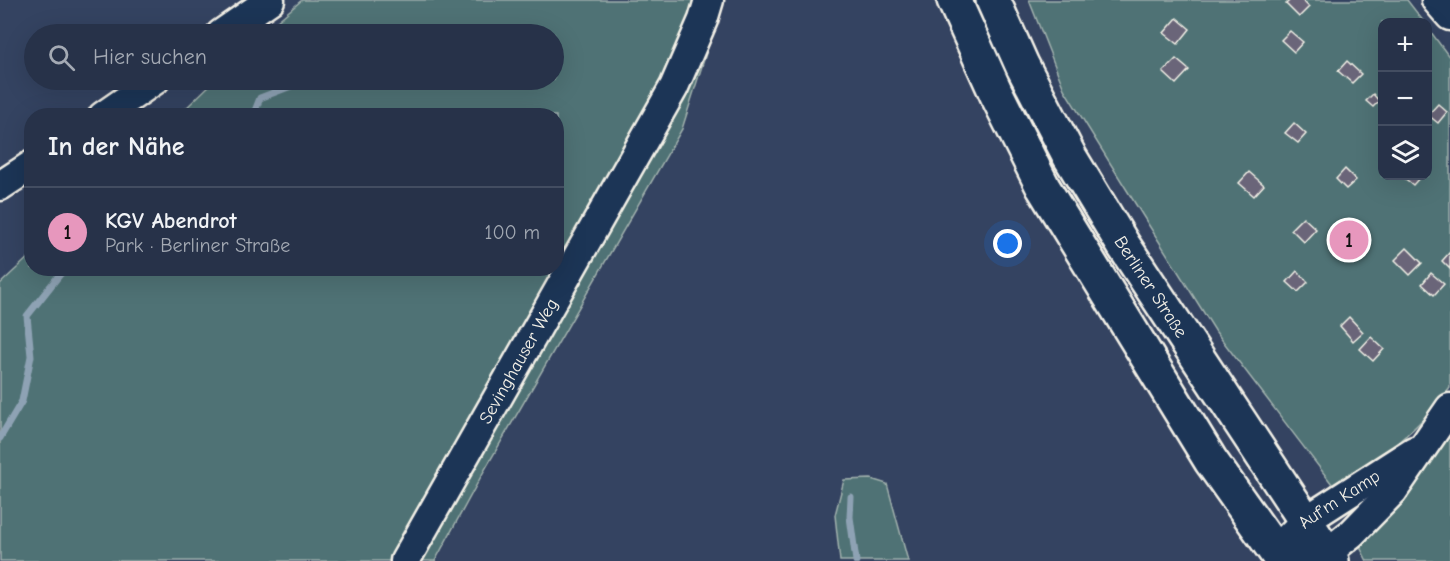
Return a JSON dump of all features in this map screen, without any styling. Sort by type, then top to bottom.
[{"type":"main road","points":[[954,0],[996,93],[1043,187],[1211,461],[1278,556]]},
{"type":"main road","name":"Berliner Straße","points":[[993,0],[1022,65],[1070,157],[1124,246],[1329,557]]},
{"type":"street","points":[[235,24],[270,0]]},
{"type":"street","name":"Sevinghauser Weg","points":[[405,561],[674,87],[703,20],[709,0]]},
{"type":"street","points":[[1436,0],[1450,16]]},
{"type":"street","points":[[115,108],[141,90]]},
{"type":"street","points":[[0,186],[24,170]]},
{"type":"street","name":"Auf'm Kamp","points":[[1278,556],[1329,557],[1393,491],[1450,408]]},
{"type":"street","name":"Auf'm Kamp","points":[[1278,556],[1305,521],[1424,445]]},
{"type":"green space","points":[[302,0],[723,0],[682,129],[484,471],[435,561],[0,561],[0,284],[24,262],[24,276],[564,276],[564,108],[186,108],[205,90],[564,90],[564,24],[274,24]]},
{"type":"green space","points":[[1029,0],[1407,0],[1421,18],[1378,18],[1378,180],[1432,180],[1432,33],[1450,58],[1450,388],[1438,403],[1397,443],[1335,488],[1216,332],[1064,89]]},
{"type":"green space","points":[[1450,419],[1450,561],[1367,561],[1360,547]]},
{"type":"green space","points":[[871,479],[887,484],[908,561],[840,561],[835,515],[844,480]]},
{"type":"building","points":[[1290,0],[1302,0],[1309,7],[1299,17],[1286,4]]},
{"type":"building","points":[[1177,18],[1190,29],[1178,44],[1164,33]]},
{"type":"building","points":[[1290,31],[1303,42],[1294,52],[1281,40]]},
{"type":"building","points":[[1176,59],[1189,70],[1176,84],[1163,72]]},
{"type":"building","points":[[1347,61],[1361,74],[1352,83],[1338,71]]},
{"type":"building","points":[[1373,94],[1378,100],[1373,107],[1366,101]]},
{"type":"building","points":[[1438,104],[1447,112],[1438,123],[1432,118],[1432,111]]},
{"type":"building","points":[[1294,123],[1306,134],[1298,143],[1285,133]]},
{"type":"building","points":[[1345,169],[1356,180],[1346,189],[1336,179]]},
{"type":"building","points":[[1249,172],[1264,185],[1254,196],[1239,183]]},
{"type":"building","points":[[1407,180],[1417,180],[1413,185]]},
{"type":"building","points":[[1303,217],[1316,229],[1304,242],[1291,229]]},
{"type":"building","points":[[1407,248],[1422,263],[1410,275],[1395,260]]},
{"type":"building","points":[[1450,252],[1450,269],[1442,261]]},
{"type":"building","points":[[1297,271],[1308,282],[1298,292],[1287,282]]},
{"type":"building","points":[[1431,273],[1444,284],[1434,295],[1422,284]]},
{"type":"building","points":[[1349,317],[1363,332],[1353,341],[1340,326]]},
{"type":"building","points":[[1371,337],[1384,349],[1373,361],[1360,349]]},
{"type":"waterway","points":[[256,108],[260,98],[281,90]]},
{"type":"waterway","points":[[0,438],[22,401],[31,356],[27,316],[59,276]]},
{"type":"waterway","points":[[851,497],[850,517],[856,561]]},
{"type":"place","name":"KGV Abendrot","points":[[1349,240]]}]
